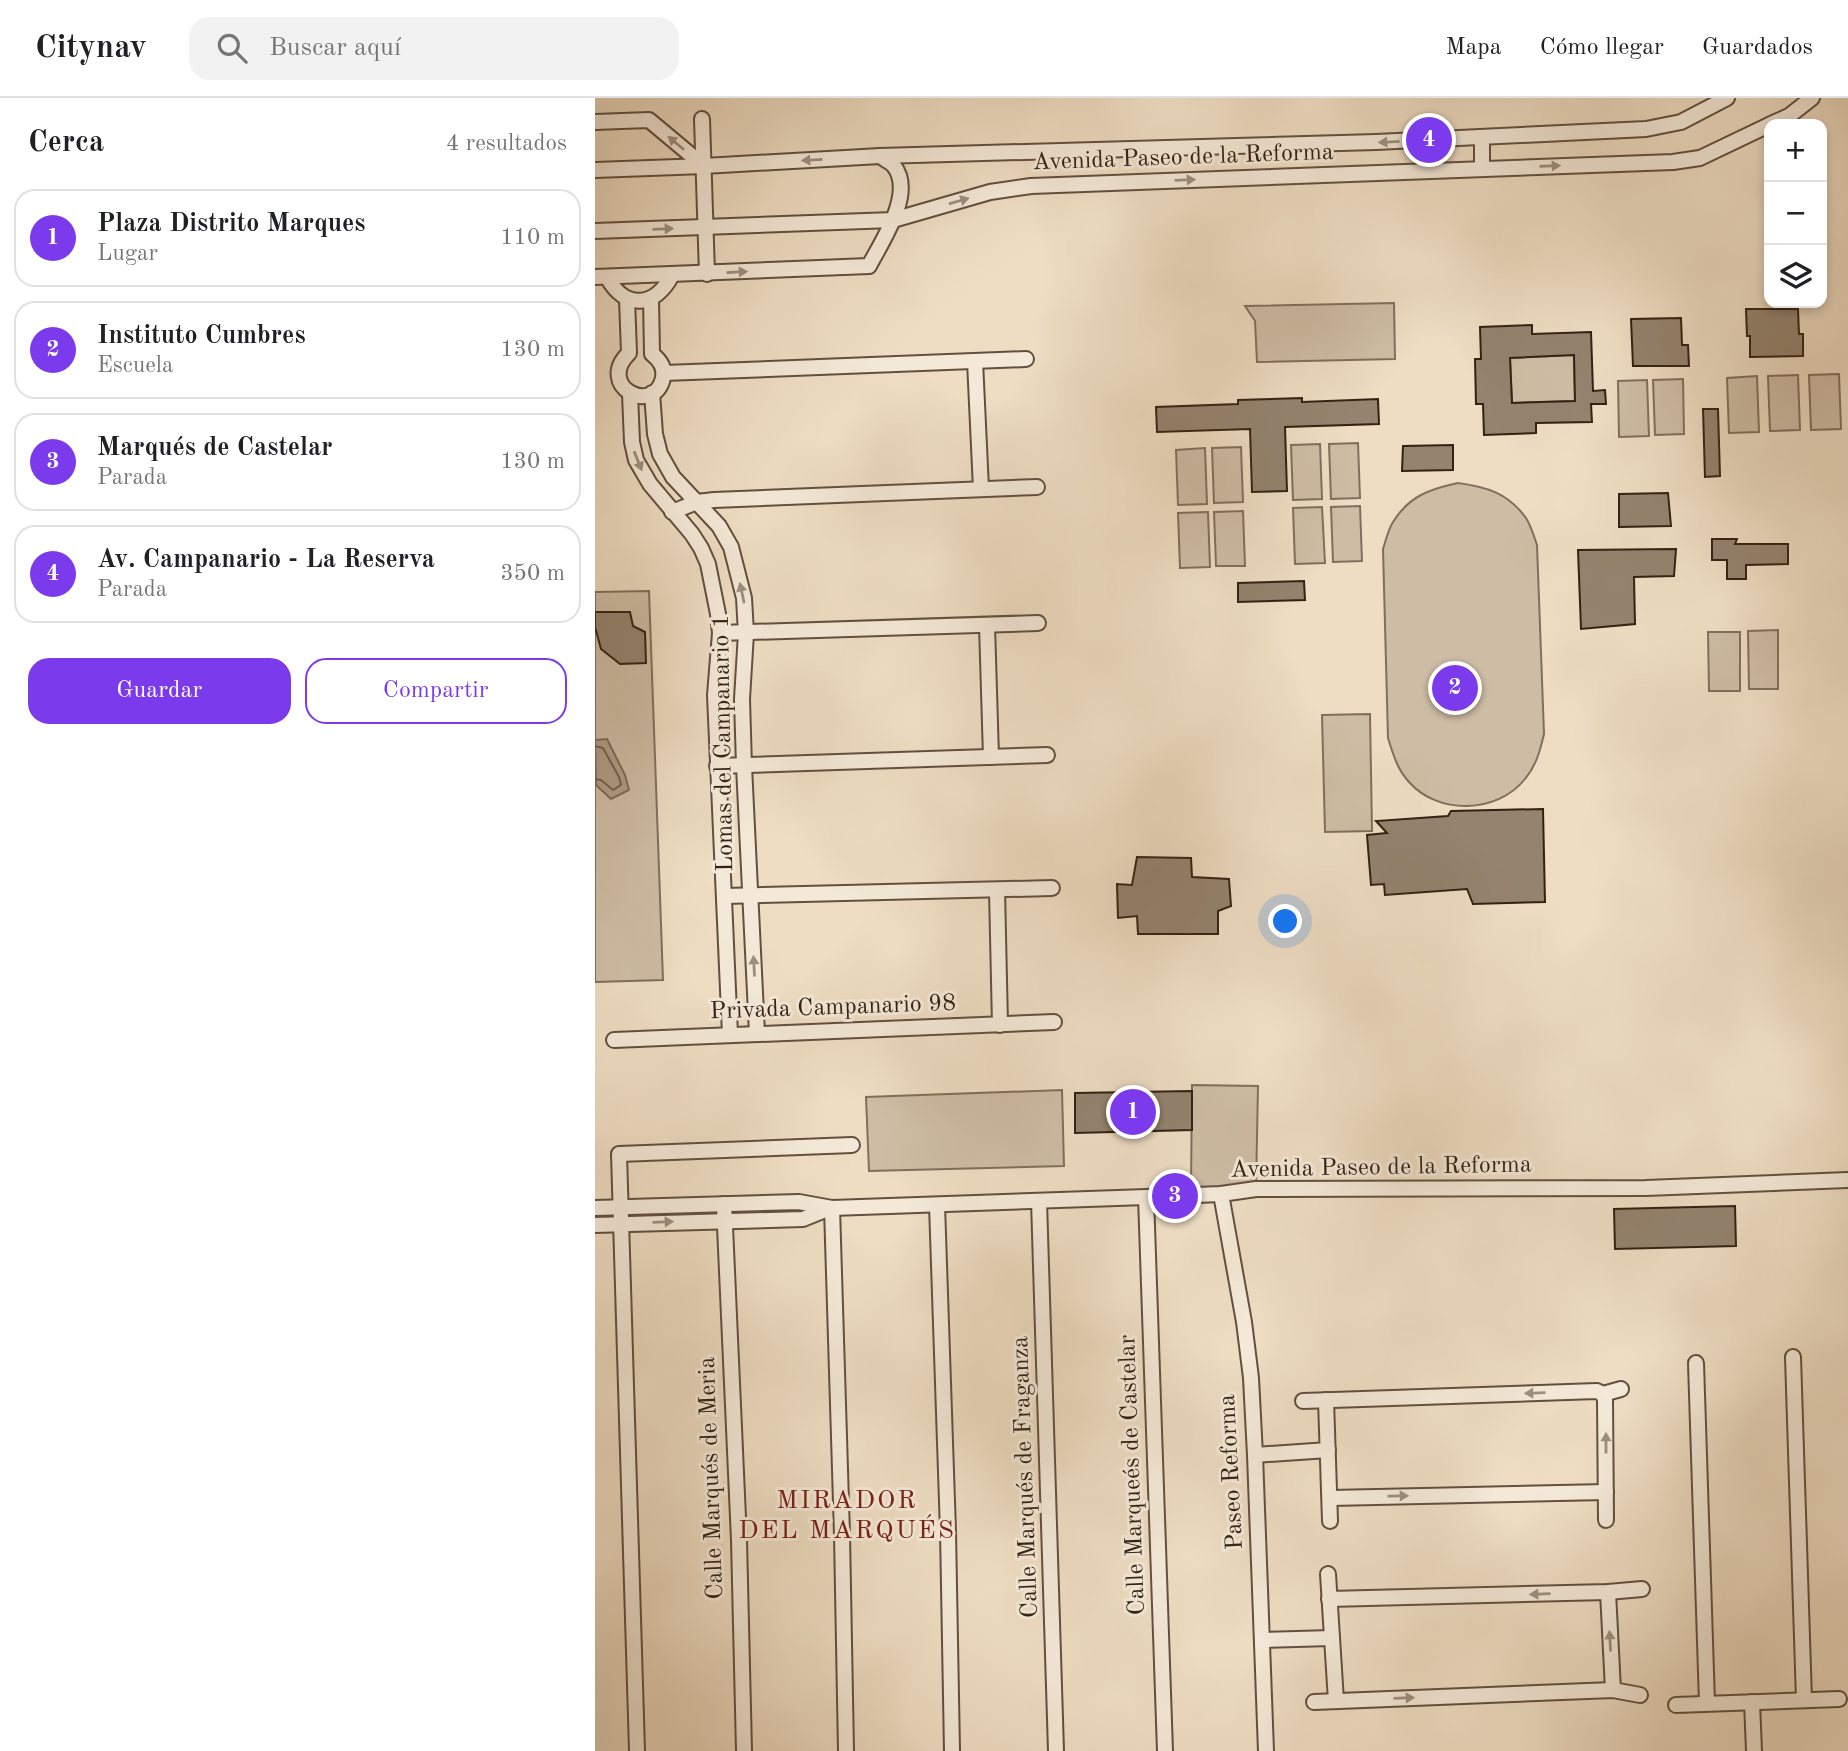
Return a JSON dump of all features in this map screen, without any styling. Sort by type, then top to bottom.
[{"type":"street","name":"Avenida Paseo de la Reforma","points":[[595,170],[880,156],[1137,150],[1646,129],[1681,122],[1727,98]]},
{"type":"street","name":"Avenida Paseo de la Reforma","points":[[1783,119],[1812,98]]},
{"type":"street","points":[[702,119],[707,274]]},
{"type":"street","points":[[595,122],[649,120],[704,166]]},
{"type":"street","name":"Avenida Paseo de la Reforma","points":[[595,231],[893,220],[990,192],[1031,186],[1674,162],[1700,158],[1764,128]]},
{"type":"street","points":[[1482,137],[1482,169]]},
{"type":"street","points":[[601,277],[869,266],[893,220],[902,183],[894,166],[880,156]]},
{"type":"street","points":[[601,277],[627,299],[635,300],[650,299],[663,289],[672,275]]},
{"type":"street","points":[[627,299],[629,353]]},
{"type":"street","points":[[650,299],[652,354]]},
{"type":"street","points":[[645,351],[652,354],[660,361],[664,373],[659,388],[641,396],[630,394],[618,379],[622,360],[629,353],[645,351]]},
{"type":"street","points":[[664,373],[1026,359]]},
{"type":"street","points":[[975,361],[981,489]]},
{"type":"street","name":"Lomas del Campanario 1","points":[[652,393],[655,434],[660,454],[673,477],[719,526],[730,547],[744,598],[746,633],[742,699],[757,1034]]},
{"type":"street","name":"Lomas del Campanario 1","points":[[630,394],[632,442],[636,460],[650,484],[701,548],[708,564],[720,633],[715,695],[730,1035]]},
{"type":"street","points":[[672,512],[697,502],[714,500],[1037,487]]},
{"type":"street","points":[[720,633],[1038,623]]},
{"type":"street","points":[[987,625],[991,757]]},
{"type":"street","points":[[717,766],[1047,755]]},
{"type":"street","points":[[725,896],[1052,888]]},
{"type":"street","points":[[997,890],[1000,1024]]},
{"type":"street","name":"Privada Campanario 98","points":[[614,1040],[1054,1022]]},
{"type":"street","points":[[637,1751],[619,1154],[852,1145]]},
{"type":"street","name":"Avenida Paseo de la Reforma","points":[[595,1208],[800,1202],[832,1208],[1221,1194],[1257,1189],[1646,1188],[1848,1180]]},
{"type":"street","name":"Paseo Reforma","points":[[1221,1194],[1244,1322],[1251,1378],[1266,1751]]},
{"type":"street","name":"Calle Marqueés de Castelar","points":[[1146,1197],[1165,1751]]},
{"type":"street","name":"Calle Marqués de Fraganza","points":[[1039,1201],[1056,1751]]},
{"type":"street","name":"Calle Marqués de Meria","points":[[724,1204],[739,1540],[744,1751]]},
{"type":"street","points":[[937,1205],[952,1751]]},
{"type":"street","name":"Avenida Paseo de la Reforma","points":[[595,1224],[803,1219],[832,1208]]},
{"type":"street","points":[[832,1208],[846,1751]]},
{"type":"street","points":[[1793,1357],[1804,1700]]},
{"type":"street","points":[[1696,1363],[1707,1703]]},
{"type":"street","points":[[1303,1401],[1597,1391],[1603,1394],[1621,1389]]},
{"type":"street","points":[[1603,1394],[1606,1520]]},
{"type":"street","points":[[1326,1400],[1330,1521]]},
{"type":"street","points":[[1255,1455],[1328,1450]]},
{"type":"street","points":[[1330,1498],[1606,1492]]},
{"type":"street","points":[[1328,1574],[1336,1701]]},
{"type":"street","points":[[1329,1599],[1642,1589]]},
{"type":"street","points":[[1608,1592],[1613,1690]]},
{"type":"street","points":[[1263,1640],[1332,1638]]},
{"type":"street","points":[[1314,1702],[1613,1690],[1640,1695]]},
{"type":"street","points":[[1676,1705],[1839,1699]]},
{"type":"street","points":[[1752,1702],[1753,1751]]},
{"type":"shaded area","points":[[1394,303],[1395,359],[1257,362],[1255,321],[1245,306]]},
{"type":"shaded area","points":[[1574,355],[1575,401],[1512,403],[1510,358]]},
{"type":"shaded area","points":[[1839,374],[1841,429],[1811,430],[1809,375]]},
{"type":"shaded area","points":[[1798,375],[1800,430],[1770,431],[1768,376]]},
{"type":"shaded area","points":[[1757,376],[1759,432],[1729,433],[1727,378]]},
{"type":"shaded area","points":[[1683,379],[1684,434],[1655,435],[1653,380]]},
{"type":"shaded area","points":[[1647,380],[1649,436],[1619,437],[1618,381]]},
{"type":"shaded area","points":[[1358,443],[1360,498],[1331,499],[1329,444]]},
{"type":"shaded area","points":[[1320,444],[1322,499],[1293,500],[1291,445]]},
{"type":"shaded area","points":[[1241,447],[1243,502],[1214,503],[1212,448]]},
{"type":"shaded area","points":[[1205,448],[1207,504],[1178,505],[1176,450]]},
{"type":"shaded area","points":[[1458,483],[1488,489],[1504,497],[1526,518],[1535,538],[1544,734],[1532,769],[1513,791],[1484,804],[1467,806],[1451,805],[1421,793],[1401,772],[1388,738],[1383,549],[1391,525],[1406,506],[1429,491]]},
{"type":"shaded area","points":[[1360,506],[1362,561],[1333,562],[1331,507]]},
{"type":"shaded area","points":[[1322,507],[1325,563],[1295,564],[1293,508]]},
{"type":"shaded area","points":[[1243,511],[1245,566],[1216,566],[1214,512]]},
{"type":"shaded area","points":[[1208,512],[1210,567],[1180,568],[1178,513]]},
{"type":"shaded area","points":[[649,591],[663,980],[595,982],[595,592]]},
{"type":"shaded area","points":[[1778,630],[1778,689],[1749,689],[1748,631]]},
{"type":"shaded area","points":[[1708,632],[1740,632],[1740,691],[1709,691]]},
{"type":"shaded area","points":[[1370,714],[1372,831],[1325,832],[1322,715]]},
{"type":"shaded area","points":[[1192,1085],[1258,1086],[1256,1189],[1191,1188]]},
{"type":"shaded area","points":[[1062,1090],[1064,1166],[869,1171],[866,1097]]},
{"type":"water","points":[[607,739],[625,775],[629,790],[611,799],[596,785],[595,740]]},
{"type":"building","points":[[1746,309],[1798,309],[1799,334],[1803,334],[1803,356],[1750,357]]},
{"type":"building","points":[[1681,318],[1682,345],[1688,345],[1689,366],[1633,366],[1631,319]]},
{"type":"building","points":[[1532,325],[1532,334],[1591,332],[1593,391],[1605,390],[1606,404],[1591,404],[1592,422],[1536,423],[1536,433],[1484,435],[1483,404],[1476,404],[1475,359],[1481,359],[1480,327]],"holes":[[[1574,355],[1575,401],[1512,403],[1510,358]]]},
{"type":"building","points":[[1302,398],[1302,402],[1378,399],[1379,424],[1285,427],[1287,491],[1252,492],[1250,429],[1157,432],[1156,407]]},
{"type":"building","points":[[1703,409],[1718,409],[1720,476],[1705,477]]},
{"type":"building","points":[[1453,445],[1453,470],[1402,471],[1403,446]]},
{"type":"building","points":[[1668,493],[1671,526],[1619,527],[1619,494]]},
{"type":"building","points":[[1712,539],[1737,539],[1735,544],[1788,544],[1788,564],[1746,565],[1746,579],[1727,579],[1727,560],[1712,560]]},
{"type":"building","points":[[1676,549],[1674,576],[1634,577],[1635,624],[1581,629],[1578,550]]},
{"type":"building","points":[[1304,581],[1305,600],[1238,602],[1238,583]]},
{"type":"building","points":[[595,612],[630,612],[633,626],[645,632],[646,663],[620,664],[601,649],[595,627]]},
{"type":"building","points":[[1543,809],[1545,902],[1473,904],[1467,889],[1385,895],[1384,884],[1371,885],[1367,835],[1387,833],[1376,821],[1448,816],[1451,811]]},
{"type":"building","points":[[1137,857],[1191,858],[1192,877],[1229,879],[1231,906],[1218,911],[1218,934],[1138,934],[1137,916],[1118,918],[1117,884],[1132,885]]},
{"type":"building","points":[[1192,1091],[1192,1130],[1075,1133],[1075,1093]]},
{"type":"building","points":[[1735,1206],[1736,1246],[1615,1249],[1614,1209]]},
{"type":"place","name":"Av. Campanario - La Reserva","points":[[1429,140]]},
{"type":"place","name":"Instituto Cumbres","points":[[1455,688]]},
{"type":"place","name":"Plaza Distrito Marques","points":[[1133,1112]]},
{"type":"place","name":"Marqués de Castelar","points":[[1175,1196]]},
{"type":"district","name":"MIRADOR DEL MARQUÉS","points":[[847,1516]]}]
